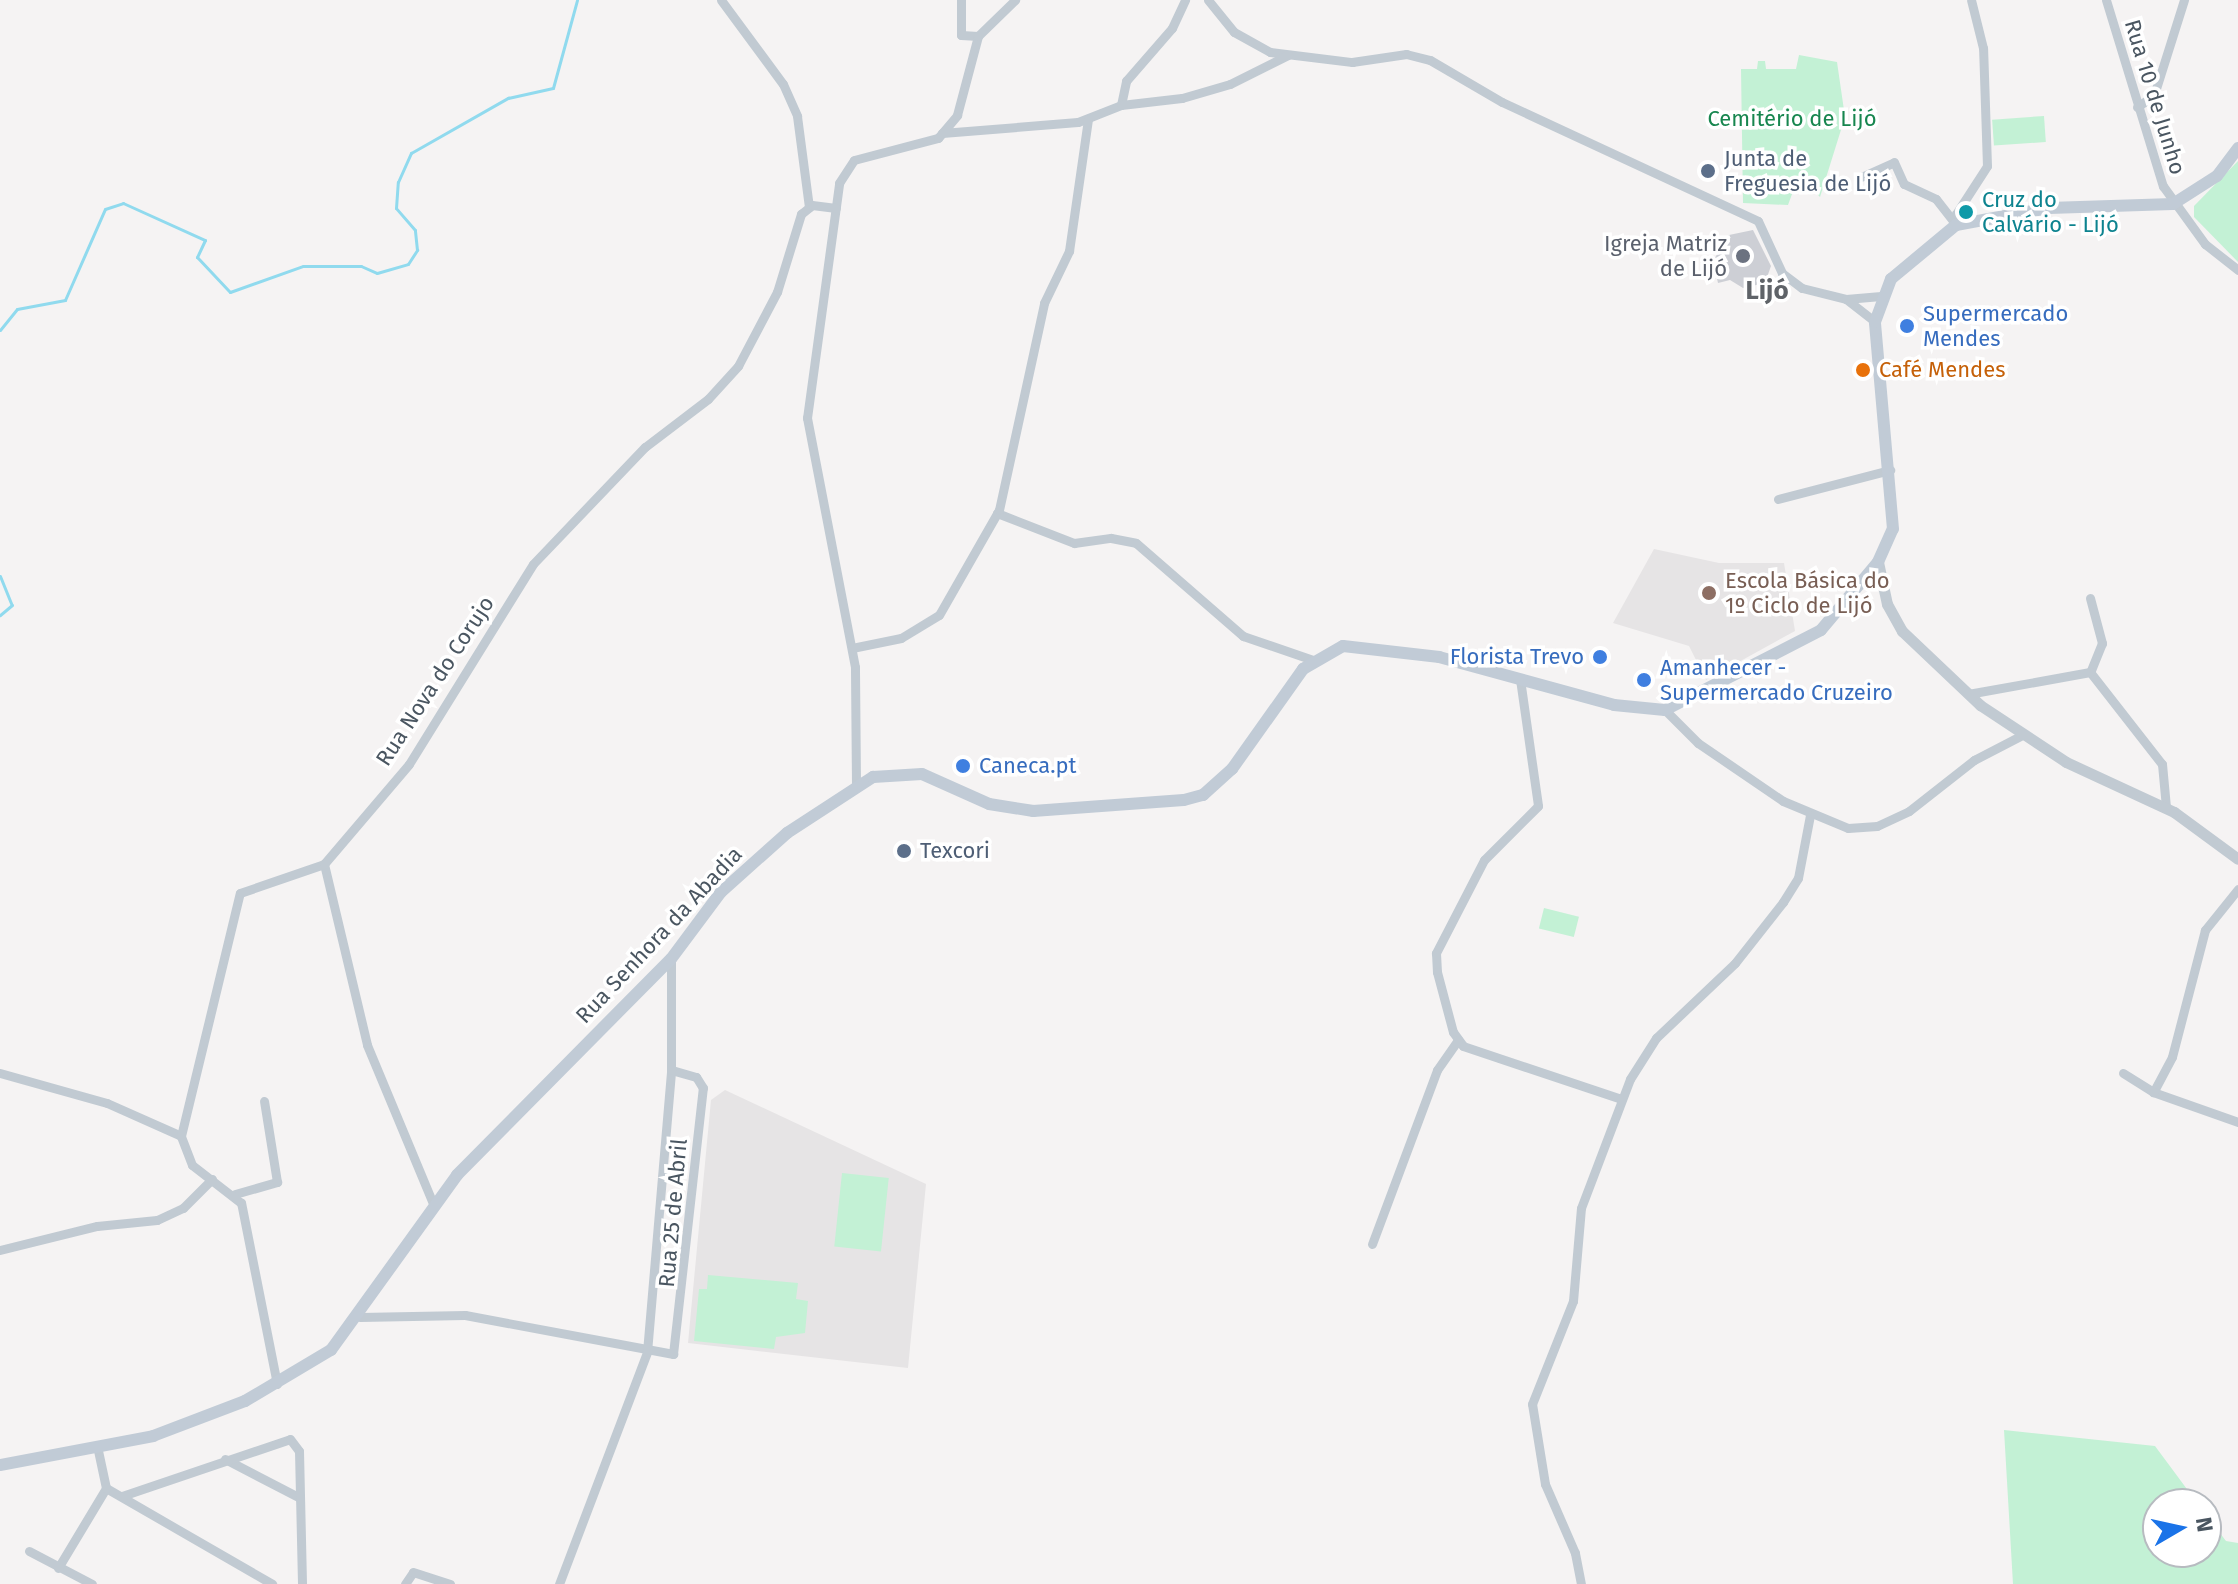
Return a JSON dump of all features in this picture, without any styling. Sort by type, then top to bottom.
[{"type":"main road","points":[[1313,660],[1343,646],[1379,647],[1520,679],[1614,705],[1665,710],[1821,630],[1878,562],[1893,529],[1875,322],[1881,296],[1905,264],[1956,225],[2049,208],[2173,204],[2217,176],[2238,148]]},
{"type":"main road","name":"Rua Senhora da Abadia","points":[[0,1465],[98,1451],[201,1419],[277,1384],[331,1350],[360,1317],[434,1206],[505,1124],[671,959],[721,892],[787,833],[856,785],[873,777],[922,774],[989,804],[1033,811],[1184,800],[1203,795],[1232,769],[1313,660]]},
{"type":"street","points":[[721,0],[783,84],[797,116],[809,207],[836,208]]},
{"type":"street","points":[[961,0],[961,35],[978,36]]},
{"type":"street","points":[[942,133],[957,115],[978,36],[1015,0]]},
{"type":"street","points":[[1121,105],[1126,81],[1172,28],[1185,0]]},
{"type":"street","points":[[1208,0],[1234,32],[1288,55],[1352,62],[1406,54],[1430,60],[1502,102],[1758,221],[1782,273],[1802,288],[1846,299],[1881,296]]},
{"type":"street","points":[[1956,225],[1956,214],[1987,166],[1983,48],[1971,0]]},
{"type":"street","name":"Rua 10 de Junho","points":[[2106,0],[2137,107],[2173,204],[2205,244],[2238,270]]},
{"type":"street","points":[[2137,107],[2154,95],[2184,0]]},
{"type":"street","points":[[856,785],[852,648],[807,430],[839,183],[854,160],[942,133],[1013,132],[1088,119],[1121,105],[1218,87],[1280,64],[1288,55]]},
{"type":"street","points":[[852,648],[901,638],[939,615],[997,513],[1044,303],[1069,251],[1088,119]]},
{"type":"street","points":[[1861,177],[1894,162],[1904,184],[1936,199],[1956,225]]},
{"type":"street","name":"Rua Nova do Corujo","points":[[324,864],[409,764],[533,564],[645,447],[708,399],[738,366],[777,292],[801,214],[809,207]]},
{"type":"street","points":[[1846,299],[1875,322]]},
{"type":"street","points":[[1778,499],[1890,470]]},
{"type":"street","points":[[997,513],[1074,543],[1111,538],[1136,543],[1243,636],[1313,660]]},
{"type":"street","points":[[1878,562],[1887,604],[1902,631],[1968,694],[2066,762],[2166,807],[2238,859]]},
{"type":"street","points":[[2090,598],[2102,643],[2090,672]]},
{"type":"street","points":[[1968,694],[2090,672]]},
{"type":"street","points":[[2090,672],[2162,764],[2166,807]]},
{"type":"street","points":[[1372,1244],[1437,1070],[1458,1040],[1436,953],[1484,860],[1538,806],[1520,679]]},
{"type":"street","points":[[1665,710],[1698,743],[1810,815],[1848,828],[1877,826],[2024,734]]},
{"type":"street","points":[[1581,1584],[1541,1471],[1532,1404],[1573,1301],[1581,1208],[1621,1099],[1656,1038],[1735,963],[1798,878],[1810,815]]},
{"type":"street","points":[[277,1384],[235,1194],[192,1165],[181,1136],[240,893],[324,864],[367,1045],[434,1206]]},
{"type":"street","points":[[2153,1092],[2172,1057],[2205,930],[2238,889]]},
{"type":"street","name":"Rua 25 de Abril","points":[[559,1584],[647,1352],[671,1070],[671,959]]},
{"type":"street","points":[[1458,1040],[1621,1099]]},
{"type":"street","name":"Rua 25 de Abril","points":[[647,1352],[673,1354],[680,1336],[703,1088],[696,1077],[671,1070]]},
{"type":"street","points":[[0,1073],[107,1103],[181,1136]]},
{"type":"street","points":[[2123,1073],[2153,1092],[2238,1122]]},
{"type":"street","points":[[235,1194],[277,1182],[264,1101]]},
{"type":"street","points":[[0,1250],[97,1226],[157,1220],[183,1208],[212,1179]]},
{"type":"street","points":[[360,1317],[465,1315],[647,1352]]},
{"type":"street","points":[[122,1496],[290,1439],[299,1451],[302,1584]]},
{"type":"street","points":[[58,1568],[106,1488],[98,1451]]},
{"type":"street","points":[[225,1459],[298,1497]]},
{"type":"street","points":[[106,1488],[272,1584]]},
{"type":"street","points":[[29,1551],[92,1584]]},
{"type":"street","points":[[405,1584],[413,1572],[450,1584]]},
{"type":"shaded area","name":"Escola Básica do 1º Ciclo de Lijó","points":[[1654,549],[1719,563],[1784,563],[1795,631],[1706,680],[1689,646],[1613,623]]},
{"type":"shaded area","points":[[725,1090],[926,1184],[908,1368],[688,1343],[711,1100]]},
{"type":"green space","name":"Cemitério de Lijó","points":[[1799,55],[1837,62],[1845,117],[1820,197],[1799,175],[1788,205],[1743,203],[1741,69],[1757,69],[1758,61],[1765,61],[1766,69],[1796,69]]},
{"type":"green space","points":[[2044,116],[2046,142],[1994,146],[1992,120]]},
{"type":"green space","points":[[2238,161],[2238,262],[2194,217],[2194,206]]},
{"type":"green space","points":[[1544,908],[1579,917],[1574,937],[1539,928]]},
{"type":"green space","points":[[842,1173],[889,1178],[881,1252],[834,1247]]},
{"type":"green space","points":[[708,1275],[798,1283],[796,1299],[808,1301],[805,1333],[776,1337],[774,1349],[694,1341],[699,1289],[707,1289]]},
{"type":"green space","points":[[2004,1430],[2155,1446],[2186,1488],[2142,1488],[2142,1568],[2222,1568],[2222,1536],[2226,1541],[2238,1543],[2238,1584],[2013,1584]]},
{"type":"building","name":"Igreja Matriz de Lijó","points":[[1753,230],[1771,266],[1765,283],[1743,288],[1730,280],[1718,283],[1713,261],[1729,235]]},
{"type":"waterway","points":[[0,330],[17,309],[65,300],[105,209],[123,203],[205,240],[197,257],[230,292],[303,266],[361,266],[377,273],[408,264],[417,250],[415,230],[396,208],[398,182],[411,153],[508,98],[553,88],[577,0]]},
{"type":"waterway","points":[[0,576],[12,605],[0,615]]},
{"type":"place","name":"Junta de Freguesia de Lijó","points":[[1708,171]]},
{"type":"place","name":"Cruz do Calvário - Lijó","points":[[1966,212]]},
{"type":"place","name":"Igreja Matriz de Lijó","points":[[1743,256]]},
{"type":"place","name":"Supermercado Mendes","points":[[1907,326]]},
{"type":"place","name":"Café Mendes","points":[[1863,370]]},
{"type":"place","name":"Escola Básica do 1º Ciclo de Lijó","points":[[1709,593]]},
{"type":"place","name":"Florista Trevo","points":[[1600,657]]},
{"type":"place","name":"Amanhecer - Supermercado Cruzeiro","points":[[1644,680]]},
{"type":"place","name":"Caneca.pt","points":[[963,766]]},
{"type":"place","name":"Texcori","points":[[904,851]]},
{"type":"district","name":"Lijó","points":[[1767,291]]}]
